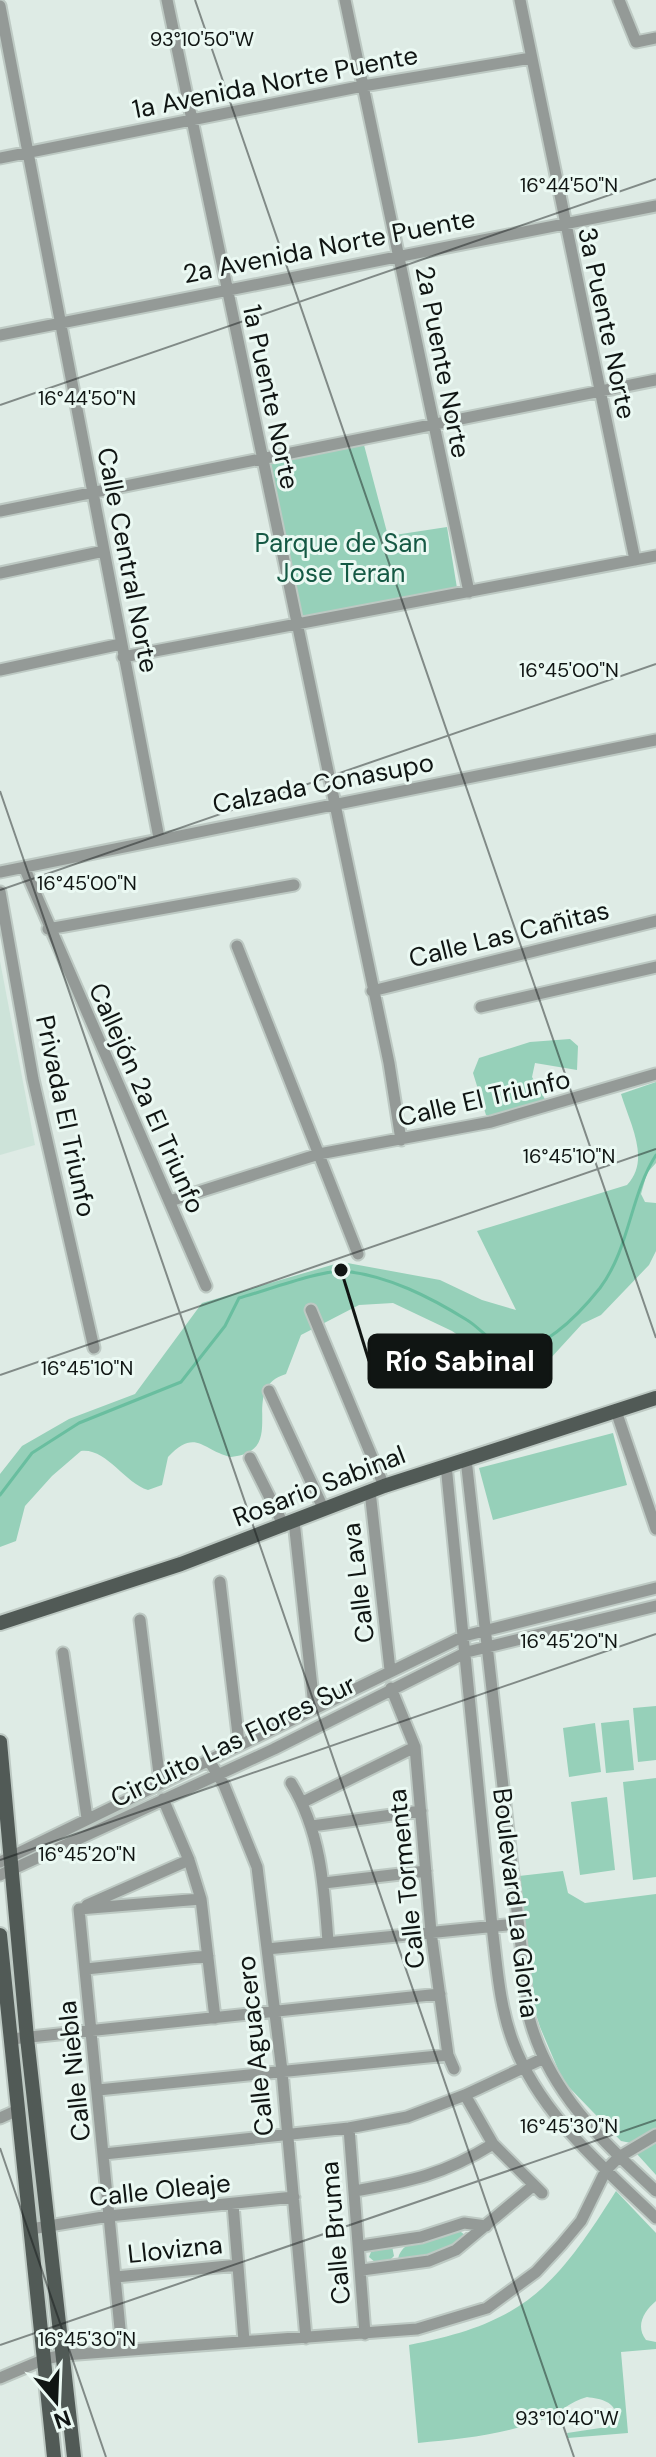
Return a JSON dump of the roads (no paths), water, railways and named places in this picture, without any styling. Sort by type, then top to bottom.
[{"type":"main road","name":"Rosario Sabinal","points":[[0,1623],[289,1524],[377,1488],[656,1398]]},
{"type":"main road","points":[[0,1742],[6,1867],[50,2226],[74,2457]]},
{"type":"main road","points":[[0,1935],[54,2457]]},
{"type":"street","name":"1a Puente Norte","points":[[167,0],[401,1140]]},
{"type":"street","name":"2a Puente Norte","points":[[345,0],[469,592]]},
{"type":"street","name":"3a Puente Norte","points":[[520,0],[635,560]]},
{"type":"street","points":[[619,0],[636,42],[656,38]]},
{"type":"street","name":"Calle Central Norte","points":[[0,6],[159,838]]},
{"type":"street","name":"1a Avenida Norte Puente","points":[[0,158],[363,86],[531,58]]},
{"type":"street","name":"2a Avenida Norte Puente","points":[[0,335],[564,221],[656,206]]},
{"type":"street","points":[[0,511],[656,380]]},
{"type":"street","points":[[0,573],[104,551]]},
{"type":"street","points":[[123,657],[297,627],[656,556]]},
{"type":"street","points":[[0,670],[121,644]]},
{"type":"street","name":"Calzada Conasupo","points":[[0,872],[656,740]]},
{"type":"street","name":"Callejón 2a El Triunfo","points":[[24,867],[48,929],[206,1286]]},
{"type":"street","points":[[48,929],[294,885]]},
{"type":"street","name":"Privada El Triunfo","points":[[0,892],[33,1079],[94,1348]]},
{"type":"street","name":"Calle Las Cañitas","points":[[372,991],[656,921]]},
{"type":"street","points":[[237,946],[358,1254]]},
{"type":"street","points":[[481,1007],[656,967]]},
{"type":"street","name":"Calle El Triunfo","points":[[170,1201],[295,1160],[574,1101],[656,1074]]},
{"type":"street","name":"Calle Lava","points":[[311,1310],[377,1488],[390,1670]]},
{"type":"street","points":[[269,1391],[324,1510]]},
{"type":"street","points":[[616,1411],[656,1529]]},
{"type":"street","points":[[250,1458],[289,1524],[314,1706]]},
{"type":"street","name":"Boulevard La Gloria","points":[[466,1459],[524,1999],[542,2059],[561,2093],[619,2157],[656,2191]]},
{"type":"street","name":"Boulevard La Gloria","points":[[446,1465],[501,2001],[524,2067],[540,2097],[606,2170],[656,2218]]},
{"type":"street","points":[[220,1582],[239,1743]]},
{"type":"street","points":[[6,1867],[87,1818],[464,1636],[656,1588]]},
{"type":"street","name":"Circuito Las Flores Sur","points":[[6,1867],[217,1776],[467,1652],[656,1606]]},
{"type":"street","points":[[140,1620],[160,1782]]},
{"type":"street","points":[[63,1653],[87,1818]]},
{"type":"street","name":"Calle Tormenta","points":[[391,1688],[415,1747],[431,1932],[448,2055],[454,2069]]},
{"type":"street","points":[[303,1802],[415,1747]]},
{"type":"street","name":"Calle Aguacero","points":[[208,1759],[257,1867],[282,2071],[306,2338]]},
{"type":"street","points":[[291,1783],[303,1802],[312,1826],[324,1883],[328,1942]]},
{"type":"street","points":[[163,1799],[189,1860],[201,1899],[215,2018]]},
{"type":"street","points":[[312,1826],[421,1811]]},
{"type":"street","points":[[79,1909],[189,1860]]},
{"type":"street","points":[[324,1883],[426,1871]]},
{"type":"street","points":[[79,1909],[201,1899]]},
{"type":"street","name":"Calle Niebla","points":[[79,1909],[122,2349]]},
{"type":"street","points":[[267,1949],[516,1924]]},
{"type":"street","points":[[86,1969],[208,1956]]},
{"type":"street","points":[[11,2039],[440,1994]]},
{"type":"street","points":[[98,2090],[448,2055]]},
{"type":"street","points":[[104,2154],[349,2128],[407,2117],[465,2095],[542,2059]]},
{"type":"street","points":[[362,2270],[429,2261],[456,2250],[538,2189],[493,2144],[465,2095]]},
{"type":"street","points":[[0,2118],[18,2110]]},
{"type":"street","name":"Calle Bruma","points":[[349,2128],[361,2246],[365,2334]]},
{"type":"street","points":[[0,2378],[45,2359],[64,2355],[417,2329],[487,2308],[513,2292],[536,2272],[581,2221],[606,2170],[619,2157],[656,2135]]},
{"type":"street","points":[[355,2191],[429,2177],[455,2167],[493,2144]]},
{"type":"street","name":"Calle Oleaje","points":[[31,2229],[109,2216],[294,2197]]},
{"type":"street","points":[[233,2204],[244,2341]]},
{"type":"street","points":[[361,2246],[421,2237],[464,2223],[486,2226]]},
{"type":"street","name":"Llovizna","points":[[116,2277],[238,2265]]},
{"type":"waterway","points":[[0,1495],[32,1453],[79,1423],[181,1382],[225,1326],[239,1298],[308,1277],[344,1271],[377,1278],[438,1303],[501,1346],[515,1349],[543,1341],[581,1310],[610,1272],[640,1187],[656,1155]]},
{"type":"place","name":"Río Sabinal","points":[[341,1270]]},
{"type":"park label","name":"Parque de San Jose Teran","points":[[341,558]]}]
